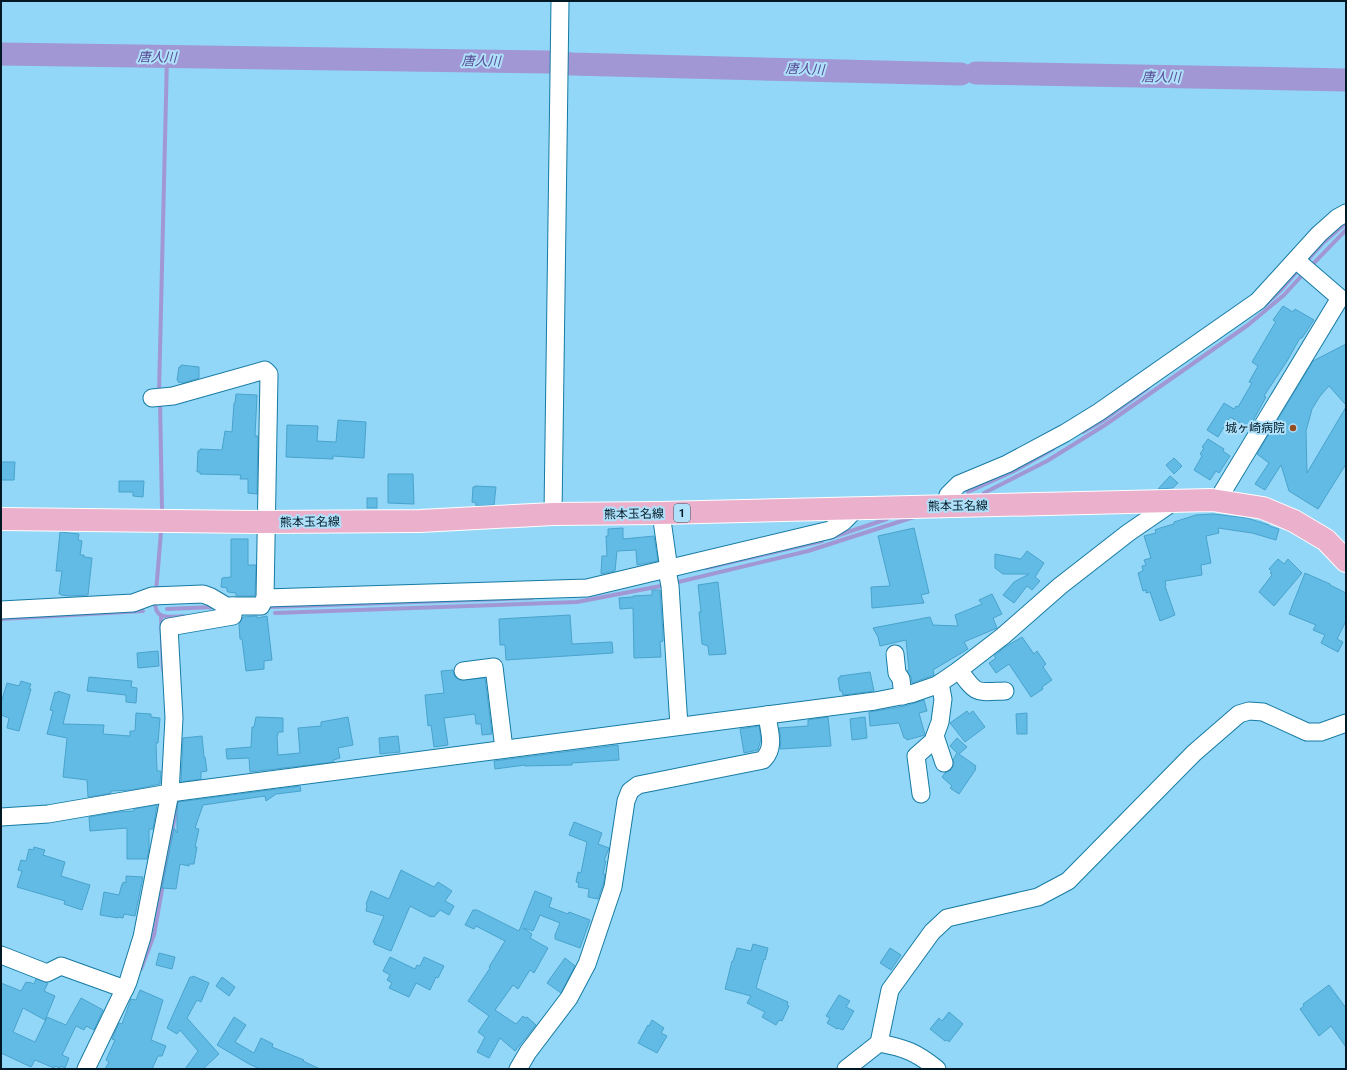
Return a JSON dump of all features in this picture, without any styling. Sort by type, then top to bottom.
[{"type":"main road","name":"熊本玉名線","points":[[1,519],[266,522],[420,521],[553,514],[661,513],[1176,500],[1217,501],[1263,508],[1294,521],[1326,540],[1346,561]]},
{"type":"street","points":[[553,514],[560,1]]},
{"type":"street","points":[[946,506],[948,495],[959,484],[1007,464],[1065,433],[1099,412],[1258,301],[1319,234],[1337,218],[1346,213]]},
{"type":"street","points":[[1217,501],[1340,298],[1296,260]]},
{"type":"street","points":[[1,610],[133,603],[157,596],[202,594],[211,597],[226,606],[261,606],[265,598],[269,374],[266,370],[173,396],[157,398]]},
{"type":"street","points":[[2,816],[48,814],[170,793],[875,701],[911,694],[940,683],[959,670],[1003,636],[1060,586],[1128,533],[1176,500]]},
{"type":"street","points":[[265,598],[588,588],[668,575],[830,530],[843,522],[856,508]]},
{"type":"street","points":[[661,513],[668,575],[679,726]]},
{"type":"street","points":[[86,1069],[124,990],[142,937],[170,793],[174,718],[169,627],[233,616],[233,606]]},
{"type":"street","points":[[895,654],[897,673],[901,679],[903,696]]},
{"type":"street","points":[[463,671],[494,667],[504,749]]},
{"type":"street","points":[[959,670],[971,686],[979,692],[1005,691]]},
{"type":"street","points":[[921,794],[916,756],[933,741],[940,722],[943,699],[940,683]]},
{"type":"street","points":[[846,1069],[879,1043],[890,990],[937,927],[948,918],[1038,897],[1068,881],[1194,753],[1240,714],[1249,711],[1263,712],[1307,732],[1322,732],[1346,723]]},
{"type":"street","points":[[518,1069],[528,1052],[569,998],[587,964],[613,886],[626,801],[630,791],[638,785],[763,760],[771,746],[767,715]]},
{"type":"street","points":[[935,736],[944,763]]},
{"type":"street","points":[[1,954],[47,972],[61,966],[124,990]]},
{"type":"street","points":[[879,1043],[902,1047],[923,1058],[937,1069]]},
{"type":"building","points":[[1283,306],[1293,312],[1295,309],[1314,320],[1302,338],[1300,338],[1264,396],[1266,397],[1249,428],[1230,417],[1218,437],[1207,430],[1224,403],[1234,409],[1236,406],[1238,407],[1252,383],[1249,382],[1258,366],[1252,362],[1276,322],[1273,320]]},
{"type":"building","name":"城ヶ崎病院","points":[[1346,344],[1346,405],[1329,386],[1320,396],[1312,409],[1306,431],[1307,473],[1346,407],[1346,464],[1318,509],[1289,491],[1281,465],[1265,490],[1255,484],[1269,463],[1257,454],[1313,361]]},
{"type":"building","points":[[181,365],[199,367],[199,378],[183,383],[178,382],[179,367],[181,367]]},
{"type":"building","points":[[236,394],[257,395],[255,436],[258,436],[257,494],[248,493],[248,479],[240,479],[241,475],[200,474],[200,472],[197,472],[198,451],[200,451],[200,449],[222,450],[225,431],[232,432]]},
{"type":"building","points":[[338,420],[366,422],[364,458],[333,456],[333,459],[286,457],[287,425],[318,426],[317,441],[336,442]]},
{"type":"building","points":[[1208,439],[1224,449],[1223,451],[1230,456],[1219,473],[1216,471],[1210,480],[1194,470],[1202,456],[1200,454],[1204,448],[1202,447]]},
{"type":"building","points":[[1174,458],[1182,466],[1174,474],[1166,465]]},
{"type":"building","points":[[1,462],[15,462],[14,480],[1,480]]},
{"type":"building","points":[[388,474],[413,474],[414,504],[388,503]]},
{"type":"building","points":[[1170,476],[1178,483],[1173,488],[1158,489]]},
{"type":"building","points":[[119,481],[144,481],[143,497],[133,496],[133,492],[119,492]]},
{"type":"building","points":[[473,487],[496,487],[494,505],[476,506],[476,503],[472,502]]},
{"type":"building","points":[[367,498],[377,498],[377,508],[367,508]]},
{"type":"building","points":[[1213,514],[1247,518],[1279,529],[1276,540],[1252,533],[1218,528],[1219,533],[1206,536],[1211,563],[1201,565],[1202,575],[1165,581],[1165,586],[1175,615],[1160,621],[1150,592],[1146,593],[1146,590],[1143,591],[1138,573],[1143,571],[1142,566],[1146,565],[1144,560],[1151,558],[1144,536],[1156,533],[1155,530],[1174,524],[1174,522],[1196,515]]},
{"type":"building","points":[[623,528],[623,539],[654,536],[658,561],[637,565],[636,550],[617,551],[615,571],[601,574],[602,556],[607,556],[606,536],[608,536],[608,529]]},
{"type":"building","points":[[914,528],[929,593],[921,595],[924,603],[872,608],[871,587],[890,586],[878,536]]},
{"type":"building","points":[[60,532],[79,534],[78,540],[82,541],[80,555],[92,558],[88,595],[70,596],[59,594],[62,571],[56,571]]},
{"type":"building","points":[[231,539],[248,539],[248,565],[256,565],[255,596],[236,596],[236,593],[228,592],[227,588],[221,587],[222,578],[231,577]]},
{"type":"building","points":[[1027,551],[1044,563],[1035,577],[1040,581],[1032,590],[1027,586],[1014,603],[1003,595],[1014,582],[1029,574],[1003,574],[995,568],[995,554],[1021,559]]},
{"type":"building","points":[[1278,559],[1284,564],[1288,559],[1302,573],[1274,606],[1259,592],[1272,575],[1270,573],[1272,572],[1269,569]]},
{"type":"building","points":[[1305,573],[1346,593],[1346,621],[1337,639],[1343,642],[1338,652],[1321,643],[1325,635],[1313,630],[1316,625],[1289,614]]},
{"type":"building","points":[[718,582],[726,654],[709,655],[708,646],[702,644],[698,585]]},
{"type":"building","points":[[652,590],[660,590],[663,635],[663,641],[660,642],[661,657],[634,658],[633,608],[620,609],[619,598],[652,595]]},
{"type":"building","points":[[992,594],[1002,614],[993,618],[997,628],[964,642],[968,649],[933,670],[934,675],[912,683],[911,677],[907,671],[909,670],[906,640],[880,646],[878,637],[873,628],[930,617],[933,625],[958,626],[955,615],[982,604],[979,600]]},
{"type":"building","points":[[570,615],[572,644],[612,642],[613,653],[506,660],[505,645],[500,645],[499,619]]},
{"type":"building","points":[[257,616],[257,618],[267,616],[272,660],[264,661],[264,669],[246,671],[242,639],[240,639],[239,624],[243,617]]},
{"type":"building","points":[[1022,637],[1034,654],[1037,651],[1046,664],[1043,667],[1052,680],[1042,687],[1043,689],[1031,697],[1009,664],[996,673],[989,663],[996,658],[994,656],[1005,647]]},
{"type":"building","points":[[158,651],[159,666],[138,668],[137,653]]},
{"type":"building","points":[[453,670],[455,677],[460,680],[485,678],[492,734],[482,735],[481,724],[476,724],[475,714],[444,718],[448,745],[434,747],[431,725],[428,726],[425,695],[444,693],[441,671]]},
{"type":"building","points":[[870,672],[874,691],[843,695],[842,691],[840,691],[838,678],[840,678],[840,676]]},
{"type":"building","points":[[89,677],[132,681],[131,687],[137,688],[136,703],[126,702],[126,695],[87,691]]},
{"type":"building","points":[[21,681],[31,684],[29,689],[31,689],[19,731],[7,728],[9,718],[1,715],[1,703],[7,683],[19,686]]},
{"type":"building","points":[[58,691],[70,695],[63,724],[104,725],[103,734],[130,736],[130,731],[135,731],[136,713],[151,714],[151,717],[160,718],[158,743],[156,743],[157,771],[161,771],[160,784],[131,790],[111,791],[111,793],[88,797],[87,780],[63,777],[67,738],[47,734],[53,711],[50,710],[55,692],[57,693]]},
{"type":"building","points":[[924,700],[927,711],[919,713],[925,735],[907,740],[904,738],[899,723],[870,726],[869,712],[905,706]]},
{"type":"building","points":[[967,711],[969,714],[973,711],[985,727],[965,742],[950,723]]},
{"type":"building","points":[[1027,713],[1027,734],[1017,734],[1016,714]]},
{"type":"building","points":[[256,717],[283,718],[283,732],[278,732],[277,735],[278,755],[300,753],[298,728],[321,726],[321,722],[348,717],[353,745],[338,748],[340,758],[333,760],[334,762],[250,772],[249,758],[227,759],[226,749],[251,747],[252,727],[254,727]]},
{"type":"building","points":[[828,717],[831,746],[780,749],[781,739],[779,728],[808,726],[808,720]]},
{"type":"building","points":[[865,717],[867,738],[852,740],[850,719]]},
{"type":"building","points":[[759,726],[761,739],[758,750],[744,753],[740,729]]},
{"type":"building","points":[[202,736],[207,771],[201,772],[201,779],[181,782],[183,738]]},
{"type":"building","points":[[398,736],[400,752],[380,754],[379,738]]},
{"type":"building","points":[[957,738],[967,747],[959,754],[976,766],[976,769],[959,794],[950,788],[952,786],[942,777],[945,773],[951,770],[954,765],[953,760],[957,753],[950,746]]},
{"type":"building","points":[[618,745],[619,760],[572,763],[572,765],[525,765],[495,769],[494,761]]},
{"type":"building","points":[[300,786],[301,791],[276,794],[266,801],[265,796],[203,805],[195,828],[199,829],[195,847],[197,847],[194,864],[189,864],[189,866],[180,864],[176,889],[162,888],[174,828],[177,833],[178,802]]},
{"type":"building","points":[[157,805],[153,829],[149,829],[149,849],[147,859],[127,859],[127,828],[90,831],[89,817],[134,811],[134,809]]},
{"type":"building","points":[[574,822],[602,833],[598,844],[609,848],[604,861],[606,861],[603,874],[605,874],[598,899],[588,897],[589,889],[578,887],[579,883],[576,882],[578,872],[581,873],[587,842],[569,835]]},
{"type":"building","points":[[34,847],[45,850],[43,855],[65,862],[61,876],[90,885],[82,910],[64,904],[65,901],[17,887],[22,871],[18,870],[21,860],[26,861],[29,849],[33,850]]},
{"type":"building","points":[[401,870],[434,887],[438,882],[452,891],[445,901],[454,906],[449,915],[440,910],[434,917],[431,917],[410,906],[391,951],[374,944],[375,942],[373,942],[384,916],[366,911],[366,904],[371,891],[389,899]]},
{"type":"building","points":[[126,876],[143,877],[135,916],[124,914],[123,918],[118,918],[100,915],[104,892],[119,895],[123,882],[126,883]]},
{"type":"building","points":[[535,891],[552,898],[549,907],[568,914],[569,912],[590,920],[580,948],[555,939],[560,923],[540,915],[533,931],[523,928],[532,934],[530,938],[548,948],[534,973],[530,970],[518,989],[513,985],[495,1010],[516,1024],[523,1016],[525,1018],[527,1017],[536,1025],[515,1051],[500,1038],[489,1058],[477,1052],[485,1037],[478,1032],[489,1016],[468,1001],[490,968],[489,967],[505,941],[476,926],[474,929],[465,925],[473,910],[477,910],[519,931]]},
{"type":"building","points":[[753,944],[768,948],[756,988],[788,1002],[787,1005],[789,1006],[782,1021],[779,1020],[776,1025],[762,1017],[765,1012],[747,1003],[751,996],[725,989],[737,948],[751,951]]},
{"type":"building","points":[[890,948],[901,955],[891,970],[880,963]]},
{"type":"building","points":[[159,953],[175,957],[172,969],[156,965]]},
{"type":"building","points":[[390,957],[415,969],[417,965],[420,966],[424,957],[444,966],[438,978],[436,977],[430,990],[416,983],[409,997],[389,988],[392,983],[387,980],[390,975],[383,971]]},
{"type":"building","points":[[565,958],[575,966],[561,993],[547,983]]},
{"type":"building","points":[[193,976],[209,983],[201,1002],[197,1000],[187,1018],[219,1054],[203,1069],[185,1069],[198,1051],[180,1030],[177,1034],[167,1028],[190,977]]},
{"type":"building","points":[[222,977],[235,987],[229,996],[216,986]]},
{"type":"building","points":[[36,979],[48,983],[44,991],[55,996],[45,1020],[23,1008],[13,1032],[35,1042],[47,1017],[66,1025],[81,998],[103,1010],[94,1030],[86,1026],[84,1030],[76,1026],[62,1055],[69,1058],[65,1068],[55,1066],[54,1068],[35,1060],[31,1067],[1,1053],[1,983],[21,991],[26,982],[34,984]]},
{"type":"building","points":[[1329,985],[1346,1008],[1346,1047],[1331,1026],[1319,1036],[1300,1009],[1304,1006],[1303,1004]]},
{"type":"building","points":[[140,990],[163,1000],[151,1040],[166,1046],[162,1056],[158,1056],[152,1069],[105,1069],[109,1062],[106,1060],[115,1040],[112,1039],[119,1023],[122,1024],[131,999],[136,1000]]},
{"type":"building","points":[[839,995],[850,1001],[846,1007],[854,1011],[843,1030],[837,1029],[827,1023],[830,1018],[826,1016]]},
{"type":"building","points":[[949,1012],[963,1024],[949,1042],[947,1040],[945,1041],[930,1029],[939,1018],[942,1021]]},
{"type":"building","points":[[234,1017],[246,1025],[235,1042],[254,1053],[261,1038],[273,1044],[272,1047],[304,1060],[303,1061],[320,1069],[260,1069],[217,1045]]},
{"type":"building","points":[[652,1020],[664,1028],[661,1033],[667,1036],[657,1053],[638,1043]]},
{"type":"waterway","name":"唐人川","points":[[1,54],[550,62],[572,64],[961,74]]},
{"type":"waterway","points":[[159,393],[167,56]]},
{"type":"waterway","name":"唐人川","points":[[976,73],[1346,80]]},
{"type":"waterway","points":[[1305,263],[1323,243],[1346,223]]},
{"type":"waterway","points":[[1310,267],[1346,230]]},
{"type":"waterway","points":[[1265,305],[1281,290],[1300,268]]},
{"type":"waterway","points":[[984,493],[1047,461],[1105,425],[1248,325],[1284,295],[1305,272]]},
{"type":"waterway","points":[[1083,432],[1104,420],[1148,388]]},
{"type":"waterway","points":[[160,402],[162,509]]},
{"type":"waterway","points":[[968,492],[1014,471],[1053,449]]},
{"type":"waterway","points":[[674,583],[808,551],[914,517]]},
{"type":"waterway","points":[[830,538],[887,519]]},
{"type":"waterway","points":[[156,592],[161,532]]},
{"type":"waterway","points":[[706,568],[822,541]]},
{"type":"waterway","points":[[275,613],[577,602],[666,585]]},
{"type":"waterway","points":[[269,607],[532,598]]},
{"type":"waterway","points":[[155,600],[155,607],[160,615],[168,617],[184,616]]},
{"type":"waterway","points":[[167,609],[214,607]]},
{"type":"waterway","points":[[1,619],[143,611]]},
{"type":"waterway","points":[[161,615],[163,670]]},
{"type":"waterway","points":[[141,969],[154,935],[178,798]]},
{"type":"place","name":"城ヶ崎病院","points":[[1293,428]]}]
